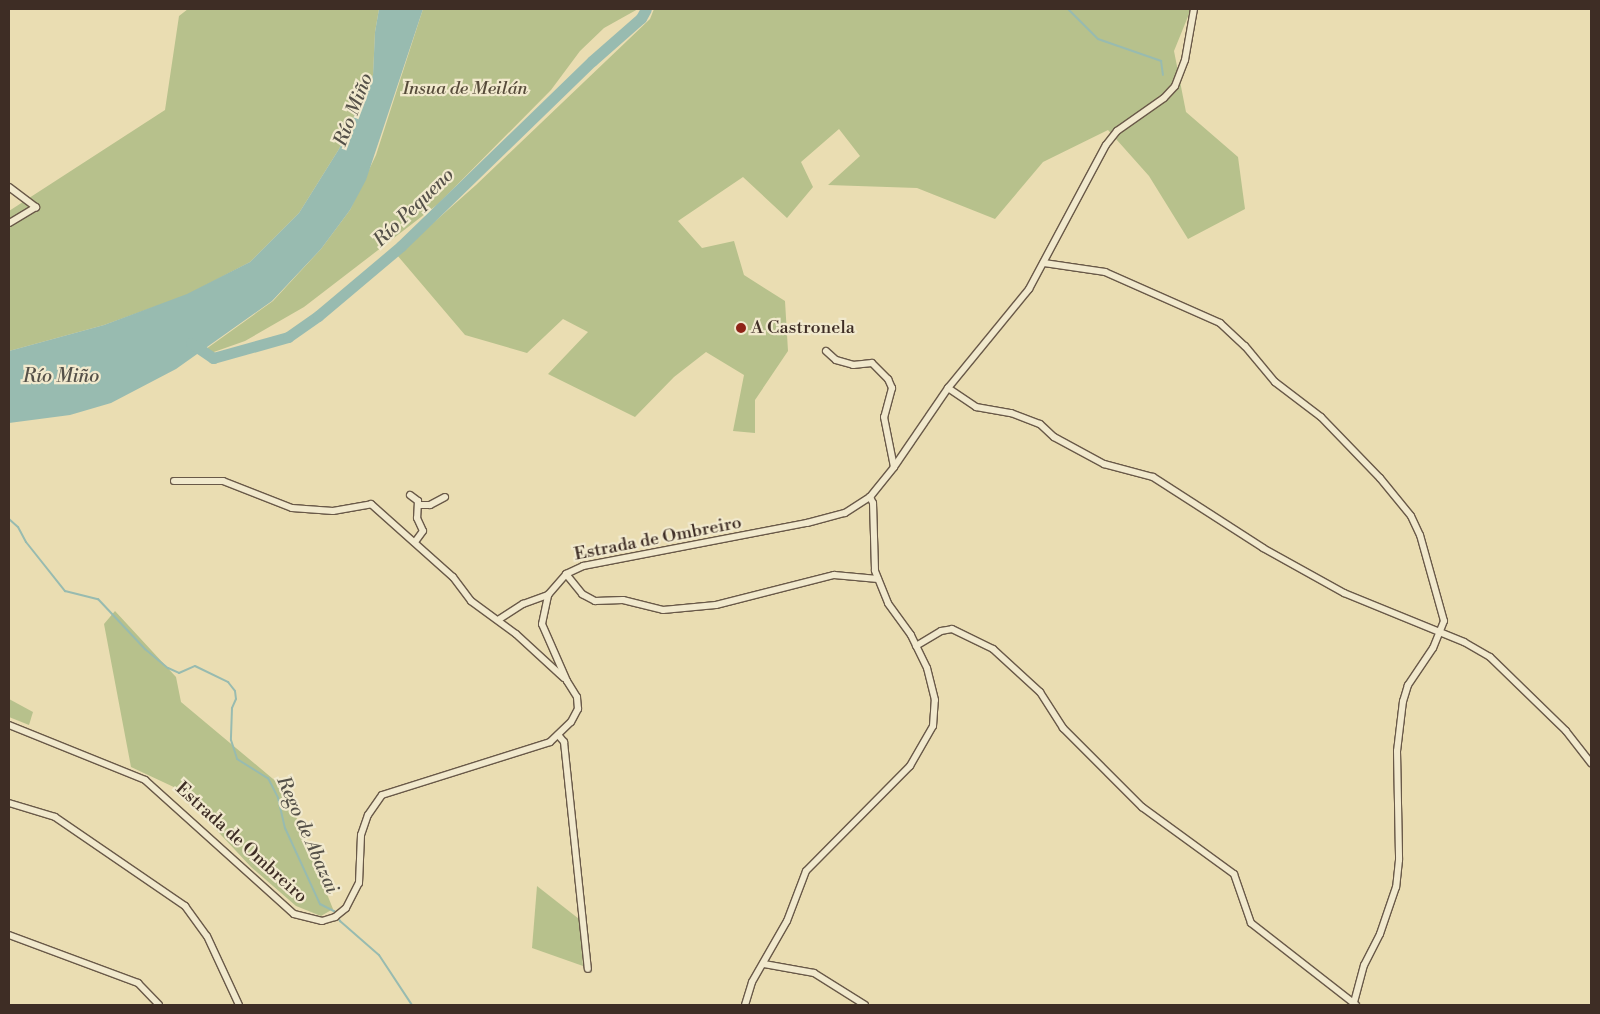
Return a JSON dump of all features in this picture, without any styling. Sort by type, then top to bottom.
[{"type":"street","name":"Estrada de Ombreiro","points":[[9,725],[145,780],[294,914],[322,922],[335,917],[354,896],[362,869],[361,834],[368,815],[382,795],[550,742],[560,736],[578,709],[577,697],[567,681],[542,624],[548,595],[566,574],[583,566],[807,523],[845,513],[870,497],[894,467],[948,388],[1029,289],[1044,263],[1058,229],[1106,145],[1117,131],[1164,98],[1175,86],[1186,60],[1194,9]]},
{"type":"street","points":[[9,187],[36,207],[9,223]]},
{"type":"street","points":[[916,646],[940,631],[952,629],[993,649],[1040,692],[1063,728],[1142,807],[1234,874],[1251,923],[1355,1004],[1364,966],[1380,934],[1396,887],[1399,860],[1397,752],[1403,701],[1416,670],[1440,634],[1444,621],[1442,606],[1411,516],[1321,417],[1275,382],[1231,332],[1220,323],[1105,272],[1044,263]]},
{"type":"street","points":[[826,352],[836,360],[853,365],[877,366],[888,379],[892,388],[884,417],[894,467]]},
{"type":"street","points":[[948,388],[976,406],[1011,413],[1040,424],[1054,437],[1104,464],[1153,477],[1263,548],[1344,594],[1464,642],[1507,670],[1566,731],[1591,763]]},
{"type":"street","points":[[174,481],[223,481],[292,508],[333,511],[372,504],[453,576],[471,600],[498,620],[567,681]]},
{"type":"street","points":[[410,495],[418,501],[417,518],[423,531],[414,542]]},
{"type":"street","points":[[418,505],[430,505],[444,496]]},
{"type":"street","points":[[745,1005],[752,982],[787,921],[806,870],[910,766],[928,739],[935,713],[933,685],[916,646],[888,602],[878,579],[872,553],[873,503],[870,497]]},
{"type":"street","points":[[566,574],[582,594],[595,601],[624,600],[664,610],[716,605],[834,574],[878,579]]},
{"type":"street","points":[[498,620],[523,604],[548,595]]},
{"type":"street","points":[[560,736],[565,751],[588,969]]},
{"type":"street","points":[[9,803],[55,817],[185,906],[207,936],[239,1005]]},
{"type":"street","points":[[9,935],[138,983],[159,1005]]},
{"type":"street","points":[[764,964],[814,973],[865,1005]]},
{"type":"green space","points":[[188,9],[379,9],[375,32],[373,75],[339,149],[299,213],[250,262],[187,295],[104,325],[9,351],[9,211],[165,110],[179,16]]},
{"type":"green space","name":"Insua de Meilán","points":[[423,9],[638,9],[604,28],[580,51],[551,90],[438,204],[304,307],[245,341],[211,353],[206,349],[273,301],[321,249],[350,210],[376,155]]},
{"type":"green space","points":[[654,9],[1191,9],[1174,51],[1186,112],[1238,157],[1245,209],[1188,239],[1149,176],[1108,130],[1043,162],[995,219],[917,188],[828,185],[860,156],[839,129],[801,162],[813,187],[787,218],[743,177],[678,221],[702,248],[734,241],[744,275],[785,301],[788,351],[755,400],[755,433],[733,431],[744,375],[706,352],[674,377],[635,417],[548,374],[588,332],[563,319],[527,353],[465,335],[397,255],[476,185],[650,19]]},
{"type":"green space","points":[[115,611],[176,677],[181,702],[285,789],[333,909],[321,916],[296,906],[251,867],[178,789],[131,767],[104,624]]},
{"type":"green space","points":[[9,699],[33,712],[29,725],[9,717]]},
{"type":"green space","points":[[537,886],[579,919],[583,966],[532,948]]},
{"type":"water","name":"Río Miño","points":[[379,9],[423,9],[366,180],[350,210],[321,249],[272,301],[176,369],[111,403],[70,415],[9,423],[9,351],[104,325],[187,294],[250,262],[299,213],[339,149],[373,75],[375,32]]},
{"type":"waterway","name":"Río Pequeno","points":[[191,343],[213,358],[288,337],[318,316],[401,246],[592,61],[641,18],[646,9]]},
{"type":"waterway","points":[[1068,9],[1098,39],[1161,61],[1163,75]]},
{"type":"waterway","name":"Rego de Abazai","points":[[9,519],[18,527],[26,542],[65,591],[98,599],[145,649],[168,668],[179,673],[195,666],[228,682],[235,691],[236,699],[232,708],[231,740],[237,759],[268,778],[278,798],[285,828],[320,904],[334,911],[340,921],[379,955],[412,1005]]},
{"type":"place","name":"A Castronela","points":[[741,328]]}]
